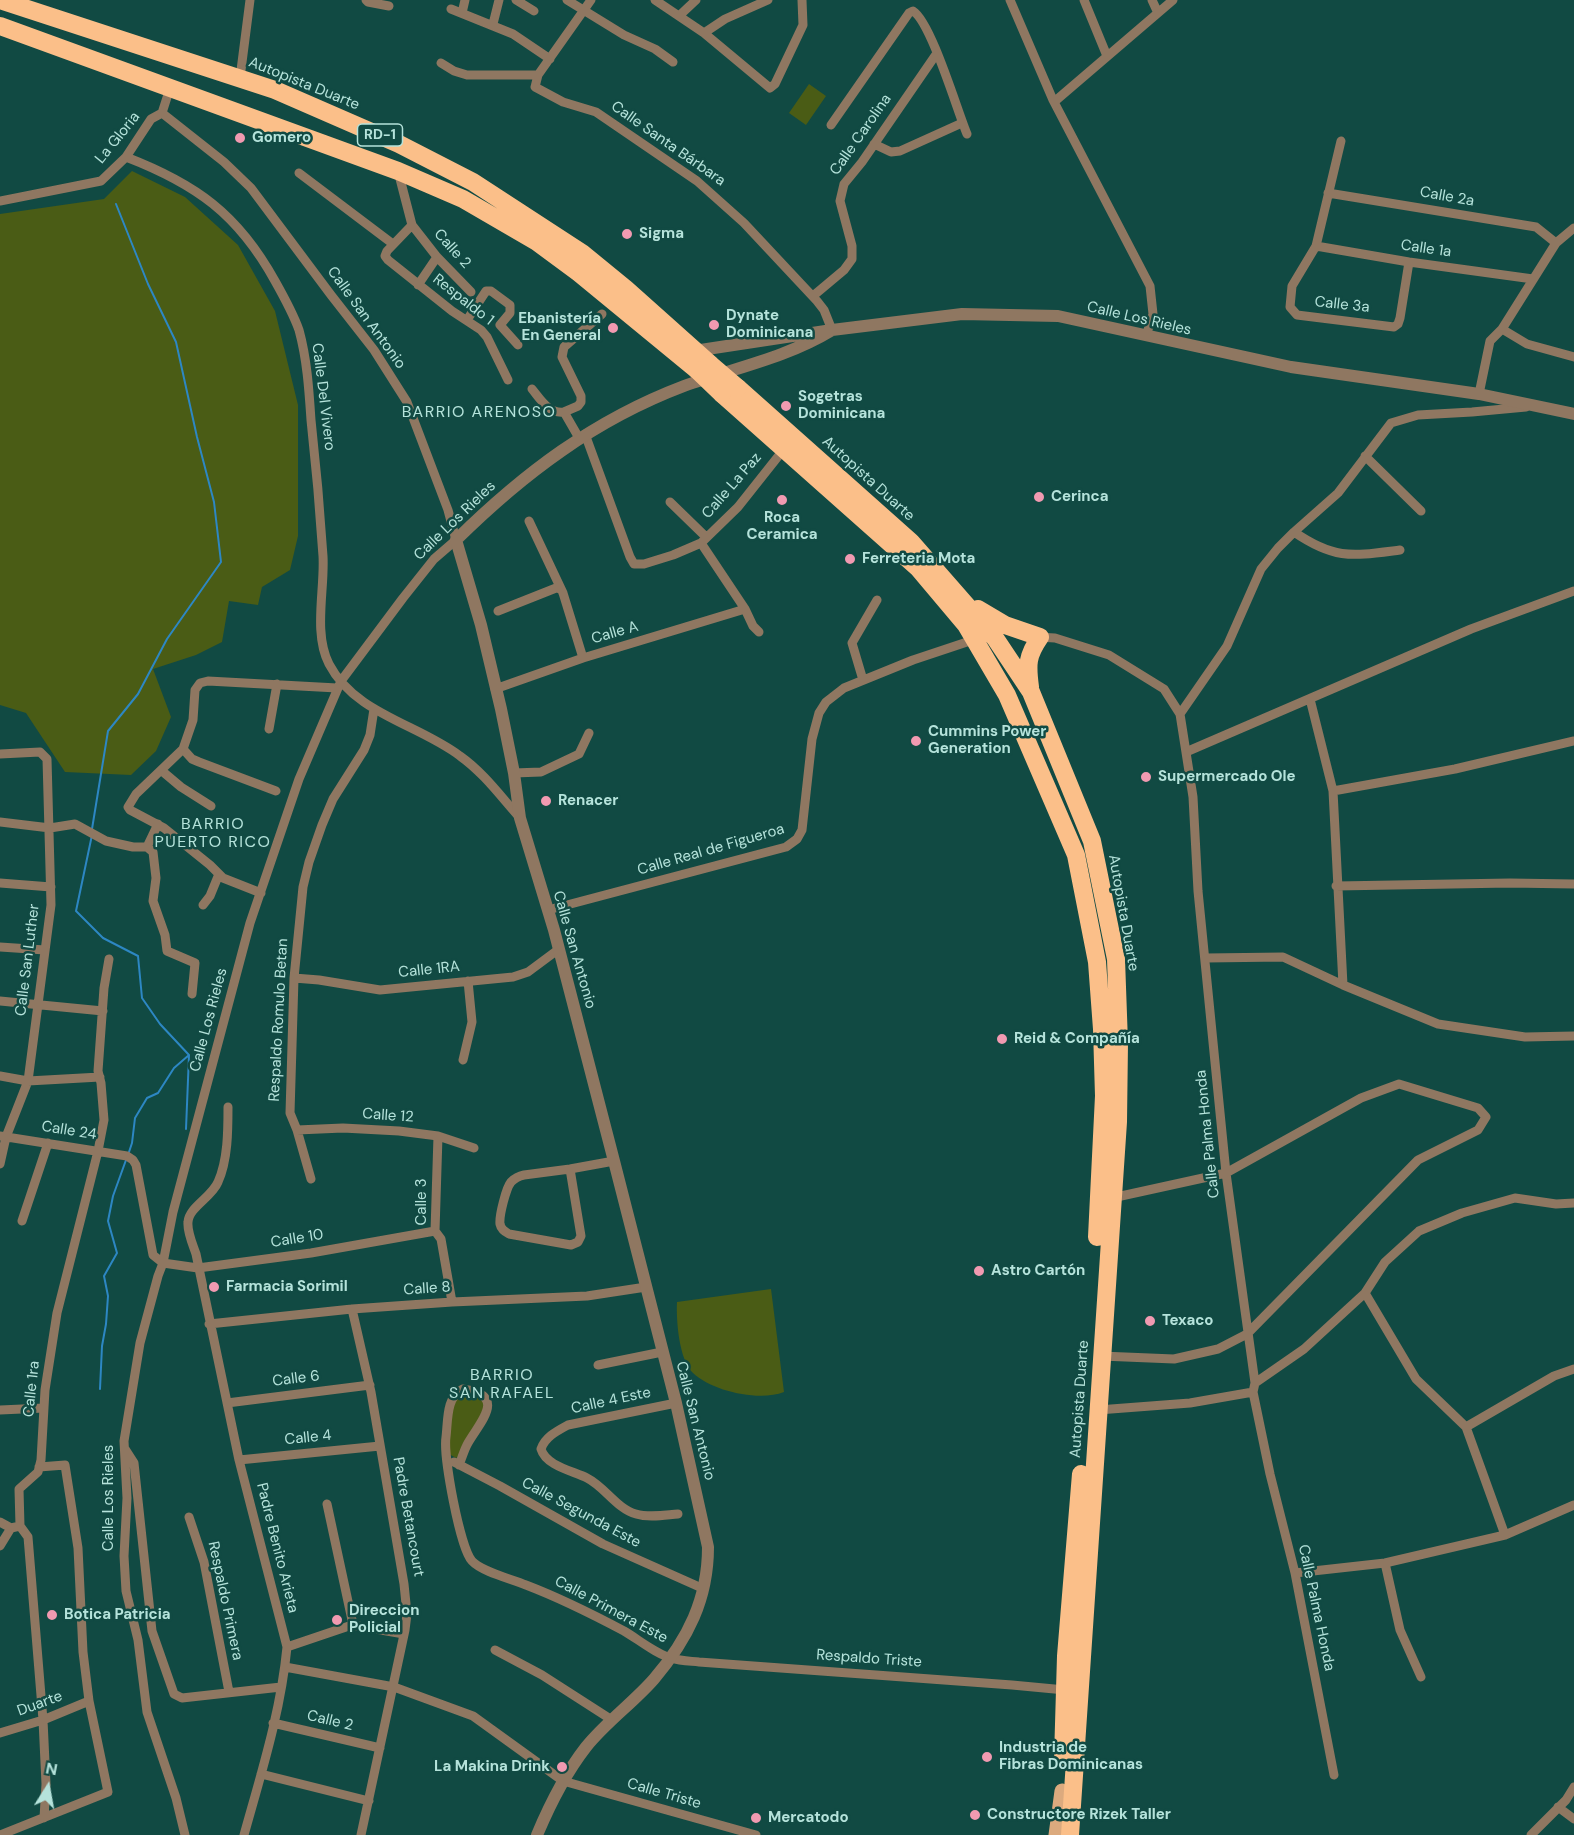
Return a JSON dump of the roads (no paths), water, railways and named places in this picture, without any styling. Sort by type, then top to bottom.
[{"type":"highway","name":"Autopista Duarte","points":[[0,0],[275,90],[399,144],[473,182],[582,253],[626,289],[694,351],[700,373]]},
{"type":"highway","name":"RD-1","points":[[0,26],[398,171],[463,199],[537,242],[579,273],[700,373],[730,391]]},
{"type":"highway","name":"Autopista Duarte","points":[[730,391],[784,449],[918,568],[966,625],[1007,695],[1076,855],[1097,962],[1102,1029],[1104,1119],[1096,1260],[1066,1656],[1068,1791]]},
{"type":"highway","name":"Autopista Duarte","points":[[730,391],[911,542],[995,638],[1031,692],[1092,841],[1116,959],[1119,1043],[1118,1122],[1068,1791]]},
{"type":"highway","points":[[964,600],[1005,626],[1040,637],[1028,661],[1031,692]]},
{"type":"highway","name":"RD-1","points":[[1057,1835],[1068,1791]]},
{"type":"highway","name":"RD-1","points":[[1068,1791],[1071,1835]]},
{"type":"street","points":[[240,78],[250,0]]},
{"type":"street","points":[[366,0],[368,3],[389,6]]},
{"type":"street","points":[[462,13],[465,0]]},
{"type":"street","points":[[493,24],[499,0]]},
{"type":"street","points":[[516,0],[534,11]]},
{"type":"street","points":[[567,0],[624,35],[655,49],[673,62]]},
{"type":"street","points":[[441,63],[454,71],[467,75],[538,75],[591,0]]},
{"type":"street","points":[[655,0],[704,33],[770,88],[775,84],[803,25],[802,0]]},
{"type":"street","points":[[680,15],[696,0]]},
{"type":"street","points":[[704,33],[725,19],[768,0]]},
{"type":"street","points":[[1010,0],[1054,102],[1150,286],[1153,314],[1146,336]]},
{"type":"street","points":[[1084,0],[1107,56]]},
{"type":"street","points":[[1152,0],[1158,13]]},
{"type":"street","points":[[1054,102],[1173,0]]},
{"type":"street","points":[[451,9],[513,34],[550,59]]},
{"type":"street","points":[[831,124],[909,13],[913,11],[918,15],[937,53],[967,134]]},
{"type":"street","name":"Calle Carolina","points":[[813,296],[844,270],[852,259],[852,246],[840,201],[840,193],[844,184],[937,53]]},
{"type":"street","name":"Calle Santa Bárbara","points":[[538,75],[535,87],[563,102],[596,112],[714,194],[813,296],[824,310],[832,330]]},
{"type":"street","name":"La Gloria","points":[[0,201],[101,181],[126,157],[151,119],[162,113],[170,88]]},
{"type":"street","name":"Calle San Antonio","points":[[162,113],[224,162],[251,188],[374,350],[407,402],[448,510],[481,625],[514,773],[520,818],[559,949],[614,1161],[676,1403],[708,1546],[705,1590],[688,1630],[653,1680],[586,1748],[552,1801],[537,1835]]},
{"type":"street","points":[[874,144],[891,152],[900,151],[962,123]]},
{"type":"street","name":"Calle 3a","points":[[1341,141],[1316,246],[1292,286],[1290,307],[1296,315],[1394,327],[1400,318],[1409,262]]},
{"type":"street","name":"Calle Del Vivero","points":[[126,157],[175,177],[193,188],[228,217],[249,240],[268,268],[293,314],[299,330],[308,379],[318,478],[323,556],[321,611],[323,646],[339,685],[375,709],[460,755],[480,772],[520,818]]},
{"type":"street","points":[[299,173],[393,244],[412,225],[398,171]]},
{"type":"street","name":"Calle 2a","points":[[1328,193],[1536,227],[1556,243]]},
{"type":"street","name":"Calle 2","points":[[412,225],[437,257],[471,292]]},
{"type":"street","points":[[1479,394],[1490,341],[1502,329],[1556,243],[1574,228]]},
{"type":"street","name":"Respaldo 1","points":[[393,244],[385,256],[388,260],[487,337],[508,380]]},
{"type":"street","name":"Calle 1a","points":[[1316,246],[1409,262],[1533,279]]},
{"type":"street","points":[[418,285],[437,257]]},
{"type":"street","points":[[467,320],[486,291],[491,291],[510,305],[510,313],[500,325],[518,345]]},
{"type":"street","name":"Calle Los Rieles","points":[[694,351],[832,330],[962,314],[1058,316],[1291,368],[1479,394],[1574,414]]},
{"type":"street","points":[[532,389],[551,411],[564,412],[578,406],[581,396],[562,357],[562,352],[564,347],[602,315]]},
{"type":"street","points":[[1502,329],[1527,344],[1574,357]]},
{"type":"street","name":"Calle Los Rieles","points":[[185,1835],[176,1798],[147,1712],[138,1640],[126,1591],[124,1556],[127,1498],[124,1441],[140,1343],[163,1263],[173,1212],[250,923],[299,779],[339,685],[434,559],[515,485],[582,436],[700,373],[760,363],[817,339],[832,330]]},
{"type":"street","points":[[1180,714],[1227,646],[1262,569],[1294,532],[1338,493],[1391,423],[1418,415],[1534,406]]},
{"type":"street","points":[[564,412],[582,436]]},
{"type":"street","name":"Calle La Paz","points":[[582,436],[634,564],[654,561],[704,540],[738,507],[784,449]]},
{"type":"street","points":[[1365,456],[1420,511]]},
{"type":"street","points":[[670,502],[704,540],[753,626],[759,632]]},
{"type":"street","points":[[529,521],[563,593],[583,658]]},
{"type":"street","points":[[1294,532],[1314,546],[1338,554],[1351,555],[1400,550]]},
{"type":"street","points":[[498,611],[556,588],[560,589]]},
{"type":"street","points":[[1186,752],[1471,629],[1574,591]]},
{"type":"street","points":[[863,680],[852,643],[877,600]]},
{"type":"street","name":"Calle A","points":[[495,689],[583,658],[745,609]]},
{"type":"street","name":"Calle Palma Honda","points":[[974,639],[1055,638],[1109,655],[1164,689],[1180,714],[1193,797],[1198,891],[1226,1173],[1254,1387],[1270,1474],[1295,1573],[1334,1775]]},
{"type":"street","name":"Calle Real de Figueroa","points":[[548,910],[786,846],[797,839],[802,830],[812,739],[819,713],[826,702],[844,688],[913,660],[974,639]]},
{"type":"street","points":[[261,893],[223,878],[210,864],[158,824],[129,808],[136,794],[183,749],[193,720],[195,690],[198,684],[208,681],[339,685]]},
{"type":"street","points":[[269,729],[278,684]]},
{"type":"street","points":[[1310,699],[1333,791],[1336,886],[1343,985]]},
{"type":"street","name":"Respaldo Romulo Betan","points":[[311,1179],[290,1113],[294,978],[303,887],[309,862],[333,799],[364,750],[370,735],[375,709]]},
{"type":"street","points":[[514,773],[541,772],[579,754],[589,733]]},
{"type":"street","points":[[1333,791],[1455,769],[1574,741]]},
{"type":"street","points":[[183,749],[192,759],[276,791]]},
{"type":"street","name":"Calle San Luther","points":[[0,754],[40,752],[47,759],[51,887],[51,905],[28,1081],[3,1137],[0,1164]]},
{"type":"street","points":[[162,771],[181,787],[211,806]]},
{"type":"street","points":[[0,822],[50,828],[75,824],[106,841],[133,847],[147,846],[153,852],[156,878],[153,901],[165,935],[167,951],[195,963],[192,994]]},
{"type":"street","points":[[147,846],[158,824]]},
{"type":"street","points":[[203,905],[210,896],[219,874]]},
{"type":"street","points":[[0,883],[51,887]]},
{"type":"street","points":[[1336,886],[1574,884]]},
{"type":"street","points":[[0,947],[45,950]]},
{"type":"street","name":"Calle 1RA","points":[[294,978],[380,990],[513,977],[528,972],[559,949]]},
{"type":"street","points":[[1206,958],[1283,957],[1343,985],[1438,1024],[1525,1037],[1574,1036]]},
{"type":"street","name":"Calle 1ra","points":[[39,1467],[44,1408],[57,1313],[104,1119],[98,1071],[104,988],[109,958]]},
{"type":"street","points":[[463,1060],[472,1022],[468,981]]},
{"type":"street","points":[[0,1001],[103,1011]]},
{"type":"street","points":[[0,1076],[28,1081],[99,1077]]},
{"type":"street","points":[[1101,1356],[1174,1359],[1218,1349],[1247,1334],[1418,1160],[1478,1130],[1486,1117],[1478,1108],[1399,1084],[1361,1098],[1226,1173],[1112,1198]]},
{"type":"street","name":"Padre Benito Arieta","points":[[228,1107],[224,1163],[218,1183],[203,1203],[191,1212],[188,1224],[239,1460],[287,1647],[273,1723],[244,1835]]},
{"type":"street","name":"Calle 12","points":[[297,1130],[343,1128],[438,1136],[474,1148]]},
{"type":"street","name":"Calle 3","points":[[438,1136],[435,1231],[441,1239],[452,1302]]},
{"type":"street","name":"Calle 24","points":[[3,1137],[98,1150],[127,1156],[133,1160],[136,1165],[153,1255],[163,1263]]},
{"type":"street","points":[[22,1221],[48,1143]]},
{"type":"street","points":[[570,1169],[581,1236],[578,1242],[571,1245],[509,1234],[503,1230],[500,1225],[501,1219],[507,1189],[511,1182],[524,1175],[614,1161]]},
{"type":"street","points":[[1097,1410],[1190,1404],[1254,1387],[1304,1349],[1365,1293],[1385,1262],[1419,1231],[1462,1213],[1515,1198],[1556,1204],[1574,1203]]},
{"type":"street","name":"Calle 10","points":[[163,1263],[198,1268],[311,1253],[435,1231]]},
{"type":"street","name":"Calle 8","points":[[209,1324],[452,1302],[587,1296],[646,1287]]},
{"type":"street","points":[[1365,1293],[1416,1379],[1466,1427],[1505,1535]]},
{"type":"street","name":"Padre Betancourt","points":[[352,1310],[370,1385],[404,1584],[407,1614],[394,1688],[361,1835]]},
{"type":"street","points":[[598,1365],[662,1352]]},
{"type":"street","points":[[1466,1427],[1554,1377],[1574,1369]]},
{"type":"street","name":"Calle 6","points":[[226,1403],[370,1385]]},
{"type":"street","points":[[446,1459],[445,1444],[452,1399],[459,1391],[471,1390],[487,1399],[488,1412],[467,1444],[459,1465]]},
{"type":"street","name":"Calle 4 Este","points":[[676,1403],[568,1425],[556,1431],[546,1440],[541,1449],[544,1456],[597,1484],[634,1514],[657,1516],[678,1514]]},
{"type":"street","points":[[0,1410],[44,1408]]},
{"type":"street","name":"Calle 4","points":[[239,1460],[380,1446]]},
{"type":"street","points":[[125,1449],[134,1463],[152,1631],[174,1694],[182,1698],[281,1687]]},
{"type":"street","name":"Calle Segunda Este","points":[[446,1459],[500,1486],[593,1539],[705,1590]]},
{"type":"street","name":"Calle Primera Este","points":[[446,1459],[448,1481],[466,1550],[472,1562],[557,1597],[626,1632],[670,1658]]},
{"type":"street","points":[[0,1546],[19,1489],[38,1472],[39,1467],[65,1465],[78,1548],[83,1652],[89,1701],[108,1792],[0,1834]]},
{"type":"street","points":[[327,1504],[352,1620],[351,1625]]},
{"type":"street","points":[[1295,1573],[1384,1563],[1505,1535],[1574,1505]]},
{"type":"street","name":"Respaldo Primera","points":[[189,1517],[204,1562],[230,1692]]},
{"type":"street","points":[[7,1526],[28,1537],[43,1720],[46,1784],[44,1818]]},
{"type":"street","points":[[1384,1563],[1400,1630],[1421,1677]]},
{"type":"street","points":[[287,1647],[351,1625],[404,1634]]},
{"type":"street","points":[[495,1650],[542,1675],[612,1720]]},
{"type":"street","name":"Respaldo Triste","points":[[670,1658],[1065,1690]]},
{"type":"street","points":[[285,1667],[394,1688],[473,1716],[564,1782]]},
{"type":"street","name":"Duarte","points":[[0,1733],[43,1720],[89,1701]]},
{"type":"street","name":"Calle 2","points":[[273,1723],[380,1748]]},
{"type":"street","points":[[261,1774],[369,1801]]},
{"type":"street","name":"Calle Triste","points":[[564,1782],[756,1835]]},
{"type":"street","points":[[1531,1835],[1566,1800],[1574,1787]]},
{"type":"street","points":[[1558,1807],[1574,1819]]},
{"type":"waterway","points":[[92,829],[108,731],[138,694],[167,639],[221,562],[214,502],[176,342],[148,284],[116,204]]},
{"type":"waterway","points":[[92,835],[76,911],[103,938],[138,956],[142,998],[160,1024],[189,1055],[186,1129]]},
{"type":"waterway","points":[[129,1152],[135,1118],[147,1098],[158,1093],[174,1068],[189,1055]]},
{"type":"waterway","points":[[100,1389],[108,1296],[104,1276],[117,1253],[108,1221],[113,1196],[126,1160]]},
{"type":"place","name":"Gomero","points":[[240,138]]},
{"type":"place","name":"Sigma","points":[[627,234]]},
{"type":"place","name":"Dynate Dominicana","points":[[714,325]]},
{"type":"place","name":"Ebanistería En General","points":[[613,328]]},
{"type":"place","name":"Sogetras Dominicana","points":[[786,406]]},
{"type":"place","name":"Cerinca","points":[[1039,497]]},
{"type":"place","name":"Roca Ceramica","points":[[782,500]]},
{"type":"place","name":"Ferreteria Mota","points":[[850,559]]},
{"type":"place","name":"Cummins Power Generation","points":[[916,741]]},
{"type":"place","name":"Supermercado Ole","points":[[1146,777]]},
{"type":"place","name":"Renacer","points":[[546,801]]},
{"type":"place","name":"Reid & Compañía","points":[[1002,1039]]},
{"type":"place","name":"Astro Cartón","points":[[979,1271]]},
{"type":"place","name":"Farmacia Sorimil","points":[[214,1287]]},
{"type":"place","name":"Texaco","points":[[1150,1321]]},
{"type":"place","name":"Botica Patricia","points":[[52,1615]]},
{"type":"place","name":"Direccion Policial","points":[[337,1620]]},
{"type":"place","name":"Industria de Fibras Dominicanas","points":[[987,1757]]},
{"type":"place","name":"La Makina Drink","points":[[562,1767]]},
{"type":"place","name":"Constructore Rizek Taller","points":[[975,1815]]},
{"type":"place","name":"Mercatodo","points":[[756,1818]]},
{"type":"district","name":"BARRIO ARENOSO","points":[[479,413]]},
{"type":"district","name":"BARRIO PUERTO RICO","points":[[213,834]]},
{"type":"district","name":"BARRIO SAN RAFAEL","points":[[502,1385]]}]
